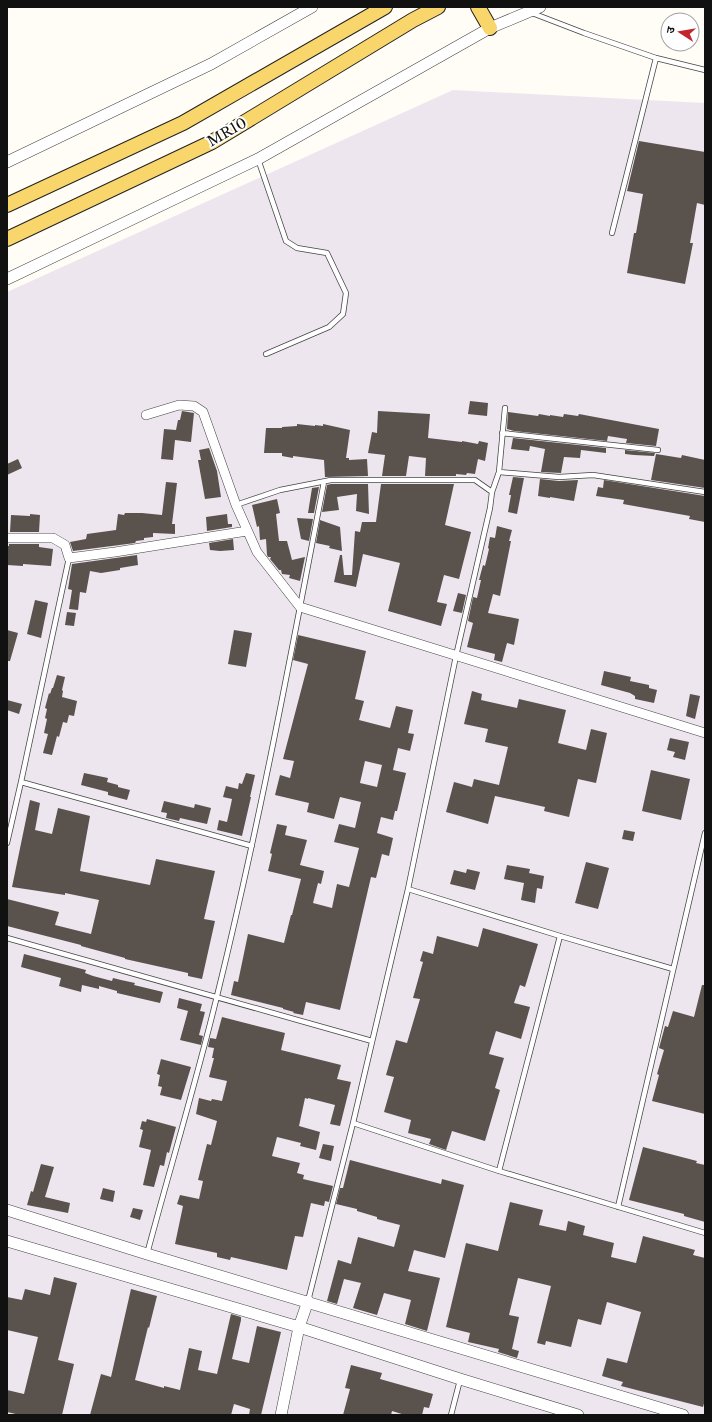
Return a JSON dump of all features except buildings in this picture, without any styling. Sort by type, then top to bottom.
[{"type":"main road","points":[[7,205],[183,123],[385,7]]},
{"type":"main road","name":"MR10","points":[[7,239],[212,142],[413,20],[438,7]]},
{"type":"main road","points":[[478,7],[490,28]]},
{"type":"street","points":[[7,162],[211,64],[312,7]]},
{"type":"street","points":[[7,279],[258,159],[490,28],[540,7]]},
{"type":"street","points":[[146,415],[179,405],[194,406],[202,412],[236,505],[257,552],[300,607],[705,733]]},
{"type":"street","points":[[7,538],[53,538],[65,545],[69,558],[247,531]]},
{"type":"street","points":[[7,1210],[147,1254],[308,1301],[683,1415]]},
{"type":"street","points":[[7,1241],[299,1327],[578,1415]]},
{"type":"street","points":[[281,1415],[299,1327],[308,1301]]},
{"type":"lane","points":[[528,12],[656,58],[705,70]]},
{"type":"lane","points":[[612,233],[656,58]]},
{"type":"lane","points":[[258,159],[286,241],[297,248],[327,253],[346,293],[343,314],[329,327],[266,354]]},
{"type":"lane","points":[[308,1301],[353,1123],[408,889],[456,656],[490,508],[492,492],[499,472],[504,408]]},
{"type":"lane","points":[[502,433],[658,450]]},
{"type":"lane","points":[[499,472],[560,477],[593,475],[705,492]]},
{"type":"lane","points":[[236,505],[280,490],[332,480],[475,480],[492,492]]},
{"type":"lane","points":[[147,1254],[217,997],[252,846],[324,482]]},
{"type":"lane","points":[[7,843],[69,558]]},
{"type":"lane","points":[[21,782],[252,846]]},
{"type":"lane","points":[[618,1207],[705,833]]},
{"type":"lane","points":[[408,889],[673,969]]},
{"type":"lane","points":[[499,1171],[560,936]]},
{"type":"lane","points":[[7,938],[372,1041]]},
{"type":"lane","points":[[353,1123],[499,1171],[705,1233]]},
{"type":"lane","points":[[451,1415],[460,1379]]},
{"type":"shaded area","points":[[453,90],[705,103],[705,1415],[7,1415],[7,292]]}]
